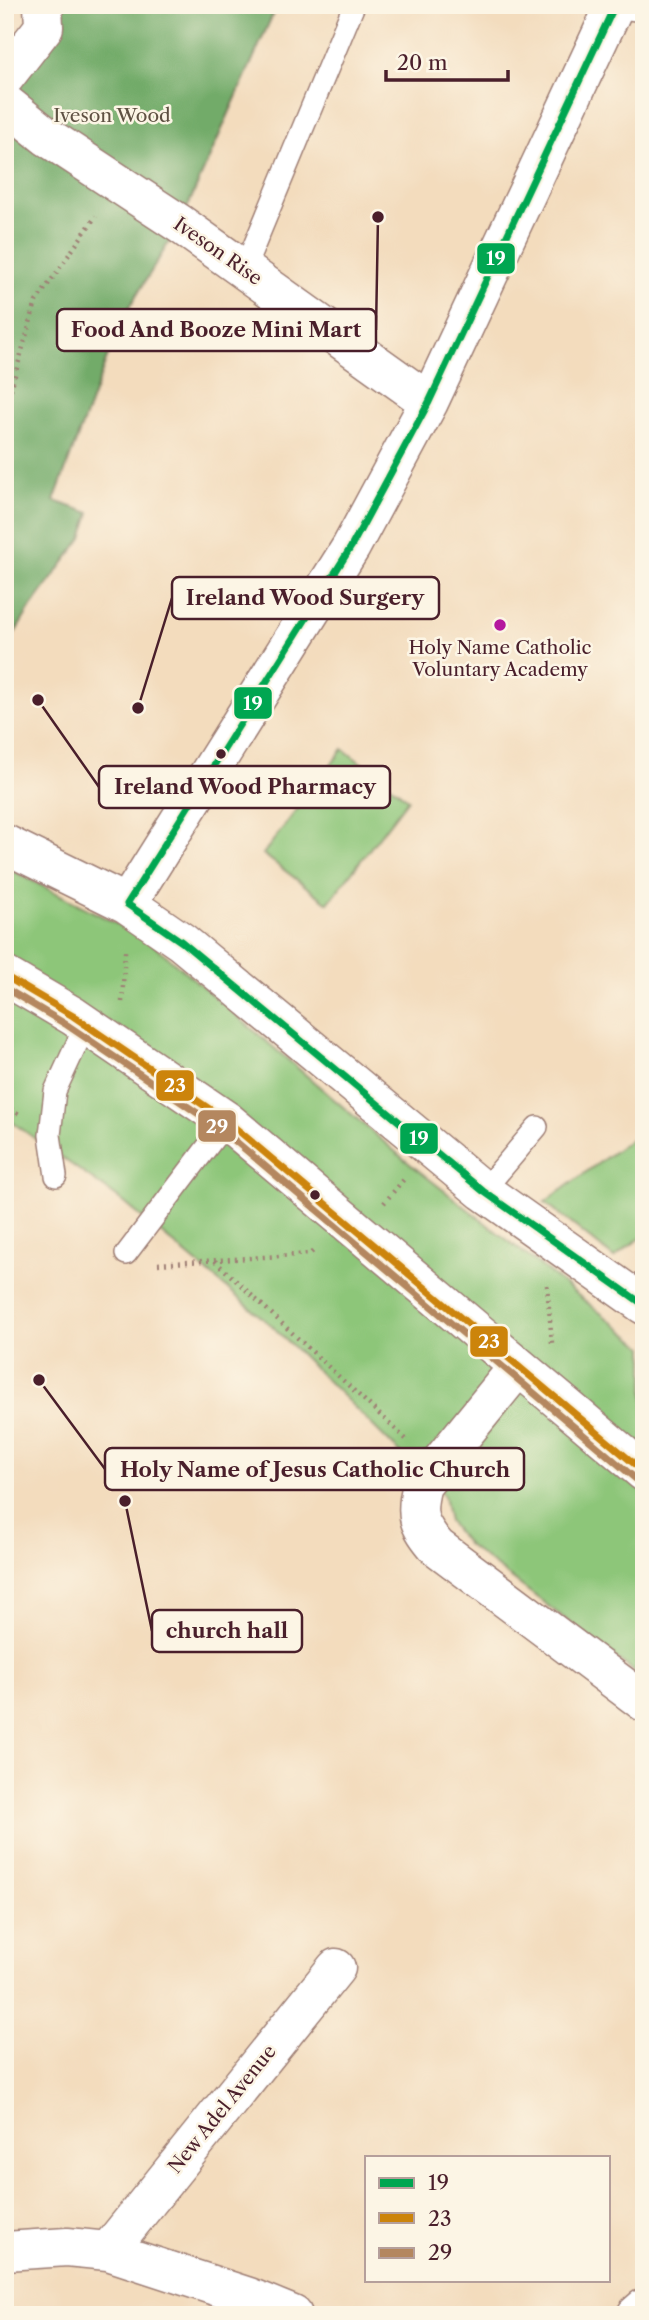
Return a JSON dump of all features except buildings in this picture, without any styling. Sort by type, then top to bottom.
[{"type":"street","points":[[5,76],[44,27],[43,5]]},
{"type":"street","points":[[127,904],[351,547],[429,402],[624,8]]},
{"type":"street","name":"Iveson Rise","points":[[5,103],[46,136],[244,270],[429,402]]},
{"type":"street","points":[[5,845],[127,904],[183,942],[483,1191],[644,1305]]},
{"type":"street","points":[[5,976],[86,1024],[227,1121],[644,1472]]},
{"type":"street","points":[[518,1367],[422,1485],[416,1508],[422,1529],[437,1547],[644,1702]]},
{"type":"street","name":"New Adel Avenue","points":[[108,2250],[336,1968]]},
{"type":"street","points":[[5,2251],[67,2247],[108,2250],[249,2297],[293,2315]]},
{"type":"street","points":[[636,2315],[644,2308]]},
{"type":"lane","points":[[244,270],[354,5]]},
{"type":"lane","points":[[56,1177],[50,1135],[55,1091],[86,1024]]},
{"type":"lane","points":[[126,1254],[227,1121]]},
{"type":"lane","points":[[483,1191],[537,1128]]},
{"type":"path","points":[[5,410],[36,302],[118,184]]},
{"type":"path","points":[[120,1048],[127,904]]},
{"type":"path","points":[[543,1234],[557,1399]]},
{"type":"path","points":[[214,1261],[437,1467]]},
{"type":"green space","name":"Iveson Wood","points":[[43,5],[277,5],[180,224],[120,323],[54,501],[90,513],[82,538],[31,607],[5,649],[5,77]]},
{"type":"green space","points":[[343,749],[408,799],[328,903],[263,854]]},
{"type":"green space","points":[[5,867],[147,939],[405,1160],[644,1347],[644,1679],[468,1545],[449,1522],[444,1496],[271,1325],[121,1200],[5,1117]]},
{"type":"green space","points":[[644,1130],[644,1235],[614,1258],[545,1202]]},
{"type":"transit line","name":"19","points":[[615,5],[429,402],[351,547],[127,904],[182,942],[483,1191],[644,1305]]},
{"type":"transit line","name":"23","points":[[5,976],[73,1016],[227,1121],[644,1472]]},
{"type":"transit line","name":"29","points":[[5,988],[67,1025],[221,1129],[637,1480]]},
{"type":"place","name":"Food And Booze Mini Mart","points":[[378,217]]},
{"type":"place","name":"Holy Name Catholic Voluntary Academy","points":[[500,625]]},
{"type":"place","name":"Ireland Wood Pharmacy","points":[[38,700]]},
{"type":"place","name":"Ireland Wood Surgery","points":[[138,708]]},
{"type":"place","name":"Holy Name of Jesus Catholic Church","points":[[39,1380]]},
{"type":"place","name":"church hall","points":[[125,1501]]}]
